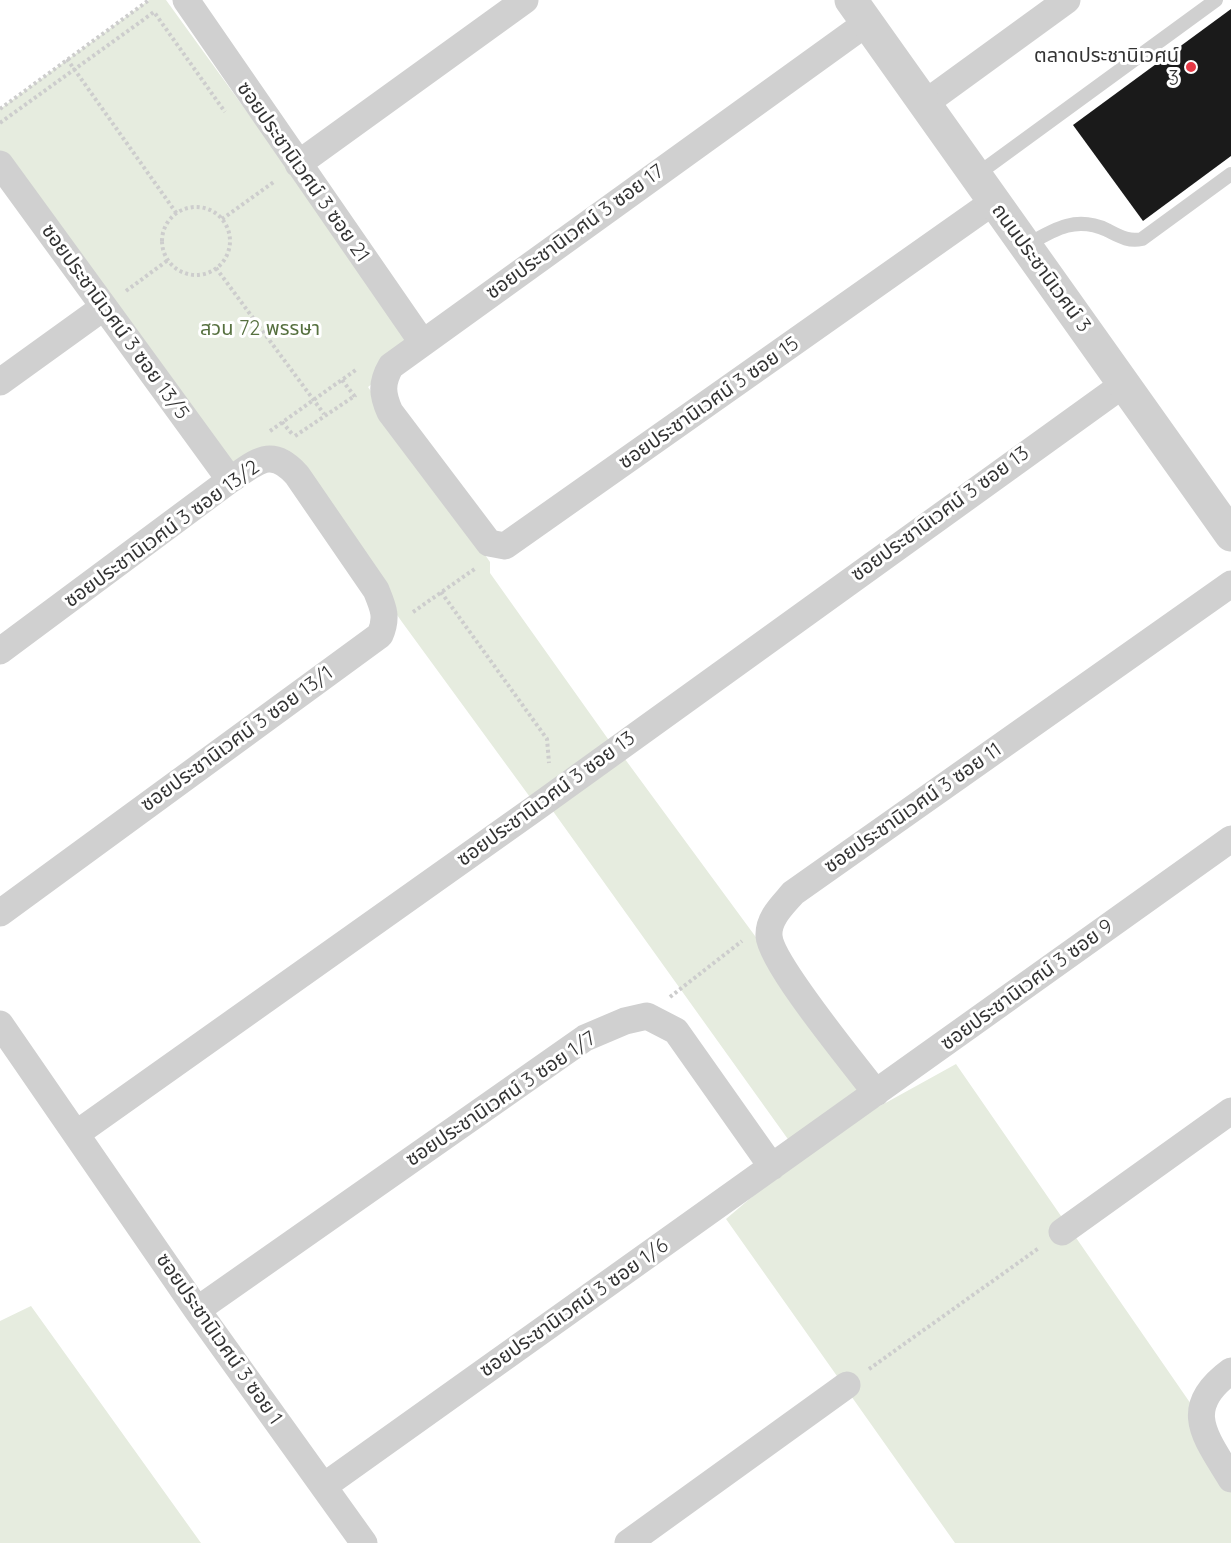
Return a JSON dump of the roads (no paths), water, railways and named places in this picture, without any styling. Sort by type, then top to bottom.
[{"type":"street","name":"ซอยประชานิเวศน์ 3 ซอย 21","points":[[186,0],[290,170],[422,342]]},
{"type":"street","points":[[290,170],[525,0]]},
{"type":"street","points":[[924,104],[1067,0]]},
{"type":"street","name":"ถนนประชานิเวศน์ 3","points":[[859,11],[1231,535]]},
{"type":"street","name":"ซอยประชานิเวศน์ 3 ซอย 17","points":[[440,478],[390,412],[384,398],[383,380],[391,366],[859,11]]},
{"type":"street","name":"ซอยประชานิเวศน์ 3 ซอย 13/5","points":[[0,164],[230,480]]},
{"type":"street","name":"ซอยประชานิเวศน์ 3 ซอย 15","points":[[440,478],[489,543],[505,546],[984,189]]},
{"type":"street","points":[[0,382],[104,307]]},
{"type":"street","name":"ซอยประชานิเวศน์ 3 ซอย 13","points":[[76,1134],[537,807],[1124,384]]},
{"type":"street","name":"ซอยประชานิเวศน์ 3 ซอย 13/2","points":[[0,651],[260,460],[275,458],[288,465],[336,533]]},
{"type":"street","name":"ซอยประชานิเวศน์ 3 ซอย 13/1","points":[[0,913],[380,634],[386,623],[380,600],[336,533]]},
{"type":"street","name":"ซอยประชานิเวศน์ 3 ซอย 11","points":[[876,1093],[780,965],[769,936],[773,916],[793,893],[1231,584]]},
{"type":"street","name":"ซอยประชานิเวศน์ 3 ซอย 9","points":[[823,1130],[1231,839]]},
{"type":"street","name":"ซอยประชานิเวศน์ 3 ซอย 1/7","points":[[197,1310],[585,1038],[625,1021],[647,1016],[676,1031],[772,1167]]},
{"type":"street","points":[[0,1024],[76,1134]]},
{"type":"street","points":[[1062,1232],[1231,1111]]},
{"type":"street","name":"ซอยประชานิเวศน์ 3 ซอย 1/6","points":[[324,1486],[823,1130]]},
{"type":"street","name":"ซอยประชานิเวศน์ 3 ซอย 1","points":[[76,1134],[197,1310],[364,1543]]},
{"type":"street","points":[[1231,1371],[1214,1384],[1204,1399],[1201,1411],[1202,1431],[1231,1479]]},
{"type":"street","points":[[627,1543],[847,1385]]},
{"type":"lane","points":[[984,189],[1216,0]]},
{"type":"lane","points":[[1025,246],[1060,226],[1073,222],[1095,225],[1132,241],[1142,239],[1231,174]]},
{"type":"place","name":"ตลาดประชานิเวศน์ 3","points":[[1191,67]]},
{"type":"park label","name":"สวน 72 พรรษา","points":[[260,329]]}]
